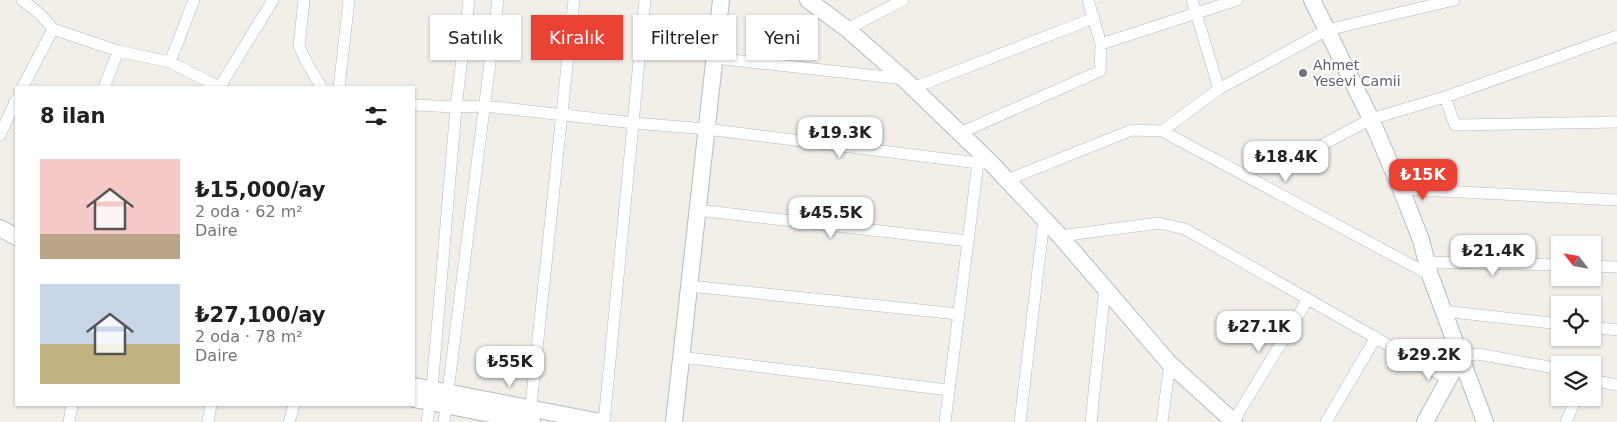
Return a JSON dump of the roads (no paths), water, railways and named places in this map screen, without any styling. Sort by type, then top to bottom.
[{"type":"street","points":[[22,0],[41,15],[53,29],[118,51],[170,62],[218,86]]},
{"type":"street","points":[[170,62],[194,0]]},
{"type":"street","points":[[221,86],[273,0]]},
{"type":"street","points":[[304,0],[299,46],[321,86]]},
{"type":"street","points":[[339,86],[349,0]]},
{"type":"street","points":[[444,422],[439,397],[456,107],[469,0]]},
{"type":"street","points":[[427,422],[439,397],[485,106],[498,0]]},
{"type":"street","points":[[530,417],[574,0]]},
{"type":"street","points":[[415,386],[439,397],[530,417],[602,422],[634,123],[645,0]]},
{"type":"street","points":[[719,15],[721,0]]},
{"type":"street","points":[[808,0],[847,29],[960,133],[984,163],[1007,180],[1060,236],[1170,364],[1233,422],[1308,299]]},
{"type":"street","points":[[847,29],[903,0]]},
{"type":"street","points":[[960,133],[1100,71],[1101,44],[1088,0]]},
{"type":"street","points":[[1192,0],[1219,89]]},
{"type":"street","points":[[1101,44],[1237,0]]},
{"type":"street","points":[[1312,0],[1371,119],[1401,189],[1443,311],[1486,422]]},
{"type":"street","points":[[1162,131],[1219,89],[1327,30],[1454,0]]},
{"type":"street","points":[[729,60],[908,84],[1094,18]]},
{"type":"street","points":[[23,86],[53,29]]},
{"type":"street","points":[[1305,154],[1371,119],[1445,97],[1617,36]]},
{"type":"street","points":[[105,86],[118,51]]},
{"type":"street","points":[[674,422],[714,60]]},
{"type":"street","points":[[1445,97],[1455,125],[1617,122]]},
{"type":"street","points":[[0,135],[15,102]]},
{"type":"street","points":[[415,105],[485,106],[706,129],[984,163]]},
{"type":"street","points":[[1007,180],[1132,130],[1162,131],[1428,268],[1551,266]]},
{"type":"street","points":[[945,422],[968,241],[984,163]]},
{"type":"street","points":[[1401,189],[1617,200]]},
{"type":"street","points":[[697,210],[968,241]]},
{"type":"street","points":[[1020,422],[1044,219]]},
{"type":"street","points":[[0,222],[15,230]]},
{"type":"street","points":[[1060,236],[1159,223],[1185,229],[1448,379]]},
{"type":"street","points":[[0,228],[15,236]]},
{"type":"street","points":[[1601,266],[1617,267]]},
{"type":"street","points":[[689,286],[958,314]]},
{"type":"street","points":[[1091,422],[1105,287]]},
{"type":"street","points":[[1443,311],[1551,323]]},
{"type":"street","points":[[1601,328],[1617,330]]},
{"type":"street","points":[[1326,422],[1376,337]]},
{"type":"street","points":[[1461,356],[1478,354],[1551,367]]},
{"type":"street","points":[[1425,422],[1461,356]]},
{"type":"street","points":[[682,357],[948,390]]},
{"type":"street","points":[[1162,422],[1170,364]]},
{"type":"street","points":[[1601,382],[1617,385]]},
{"type":"street","points":[[415,399],[439,397]]},
{"type":"street","points":[[68,422],[72,406]]},
{"type":"street","points":[[208,422],[211,406]]},
{"type":"street","points":[[289,422],[294,406]]},
{"type":"street","points":[[1566,422],[1573,406]]},
{"type":"place","name":"Ahmet Yesevi Camii","points":[[1303,73]]}]
